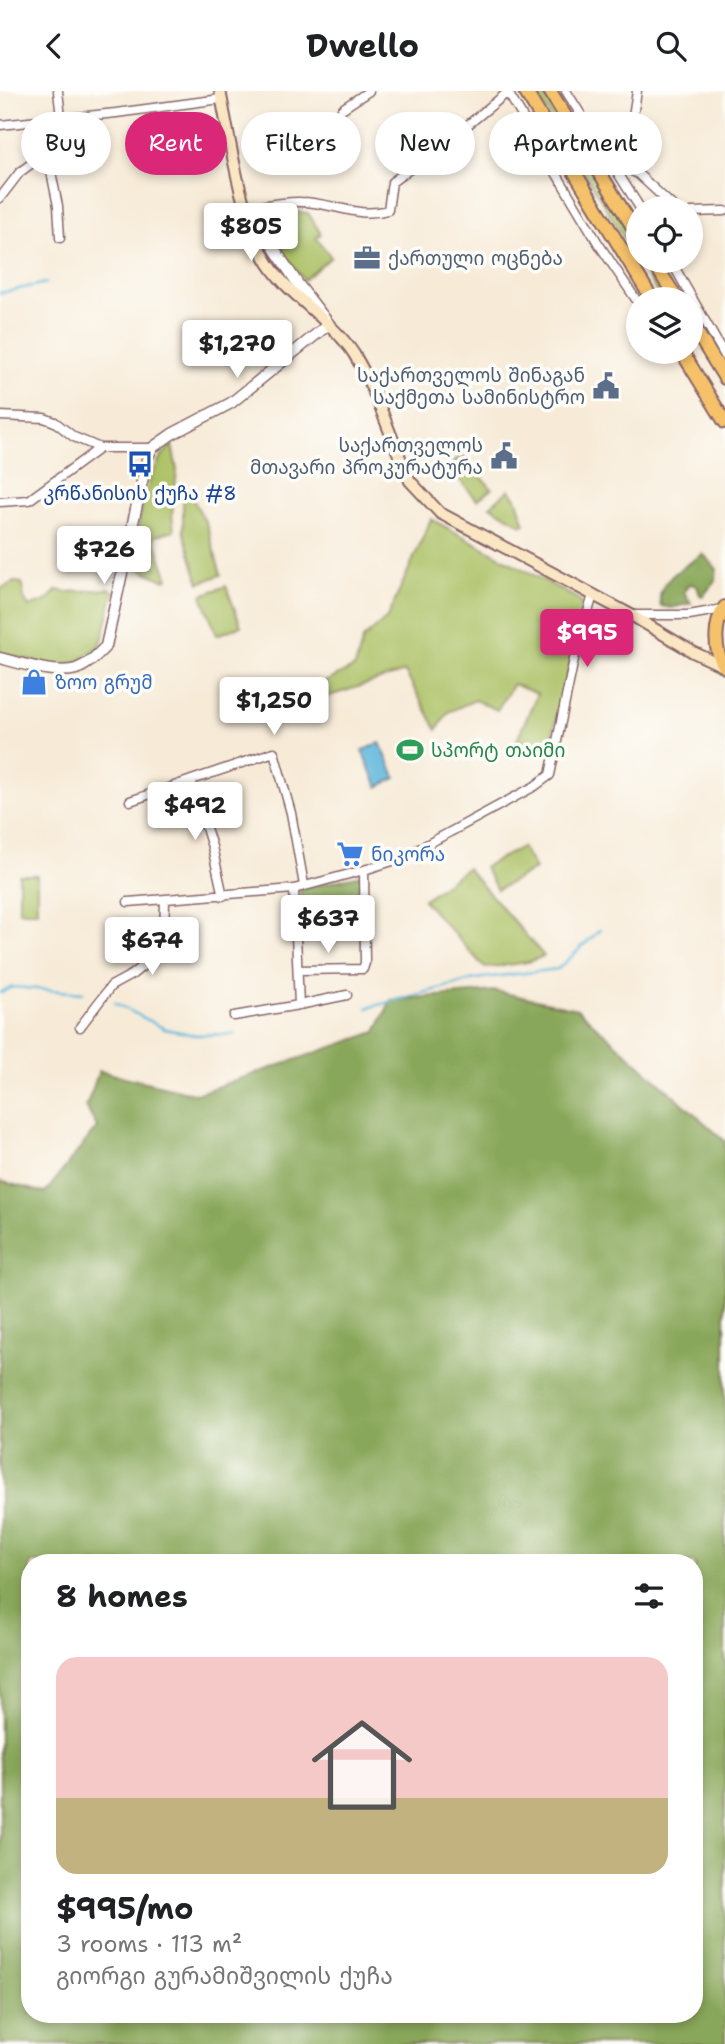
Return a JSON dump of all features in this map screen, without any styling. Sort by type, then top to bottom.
[{"type":"highway","points":[[525,91],[645,287]]},
{"type":"highway","points":[[550,91],[626,216]]},
{"type":"highway","points":[[703,342],[725,378]]},
{"type":"highway","points":[[689,364],[725,422]]},
{"type":"highway","points":[[724,608],[717,641],[719,657],[725,667]]},
{"type":"main road","points":[[221,95],[246,208],[257,240],[269,264],[329,324],[353,353],[371,388],[407,474],[417,490],[440,513],[725,667]]},
{"type":"street","points":[[58,91],[60,112]]},
{"type":"street","points":[[342,109],[369,91]]},
{"type":"street","points":[[566,91],[579,112]]},
{"type":"street","points":[[634,112],[637,91]]},
{"type":"street","points":[[246,208],[300,202],[329,205],[347,212],[374,214],[388,210],[392,182],[508,92],[598,243],[628,287]]},
{"type":"street","points":[[103,112],[221,95]]},
{"type":"street","points":[[0,125],[21,123]]},
{"type":"street","points":[[0,198],[21,171]]},
{"type":"street","points":[[52,175],[58,206],[60,238]]},
{"type":"street","points":[[619,175],[632,196]]},
{"type":"street","points":[[639,175],[662,196]]},
{"type":"street","points":[[703,212],[725,211]]},
{"type":"street","points":[[678,273],[725,356]]},
{"type":"street","points":[[0,658],[29,665],[76,669],[93,659],[106,646],[147,460],[152,448],[172,434],[231,403],[329,324]]},
{"type":"street","points":[[0,416],[44,418],[55,422],[74,437],[100,448],[152,448]]},
{"type":"street","points":[[0,502],[29,500],[100,448]]},
{"type":"street","points":[[128,902],[294,889],[364,870],[402,858],[535,786],[550,775],[574,659],[593,595]]},
{"type":"street","points":[[631,615],[661,617],[724,608]]},
{"type":"street","points":[[130,801],[274,752],[291,813],[304,885]]},
{"type":"street","points":[[191,780],[223,896]]},
{"type":"street","points":[[298,969],[363,969],[364,870]]},
{"type":"street","points":[[294,889],[299,1005]]},
{"type":"street","points":[[80,1027],[111,986],[133,974],[154,957],[164,936],[165,901]]},
{"type":"street","points":[[234,1016],[347,995]]},
{"type":"green space","points":[[535,91],[542,91],[555,112],[548,112]]},
{"type":"green space","points":[[586,175],[594,175],[626,227],[626,241]]},
{"type":"green space","points":[[279,209],[308,213],[321,234],[316,238],[331,257],[304,280],[283,251],[268,219],[272,212]]},
{"type":"green space","points":[[645,273],[654,273],[662,287],[654,287]]},
{"type":"green space","points":[[172,445],[177,470],[172,514],[174,530],[155,536],[154,539],[168,579],[163,580],[133,566],[148,485],[162,456]]},
{"type":"green space","points":[[463,455],[492,489],[477,500],[448,466]]},
{"type":"green space","points":[[509,490],[516,498],[525,524],[522,525],[490,506]]},
{"type":"green space","points":[[190,494],[206,523],[221,575],[199,583],[183,530],[183,496]]},
{"type":"green space","points":[[431,519],[580,600],[583,615],[547,754],[517,740],[537,694],[513,684],[497,710],[475,700],[448,712],[437,730],[405,672],[317,700],[315,687],[355,667],[363,639],[388,617]]},
{"type":"green space","points":[[703,554],[717,569],[715,581],[703,596],[697,586],[691,584],[684,592],[691,603],[671,608],[661,606],[660,597],[666,582]]},
{"type":"green space","points":[[14,582],[22,583],[24,599],[29,607],[46,601],[57,590],[114,591],[102,641],[97,648],[77,662],[58,666],[0,653],[0,589]]},
{"type":"green space","points":[[226,586],[241,626],[217,635],[202,595]]},
{"type":"green space","points":[[522,847],[535,869],[497,890],[484,867]]},
{"type":"green space","points":[[467,868],[544,956],[528,962],[485,968],[423,900]]},
{"type":"green space","points":[[19,875],[37,875],[37,911],[19,911]]},
{"type":"green space","points":[[361,875],[362,933],[303,938],[300,889]]},
{"type":"green space","points":[[495,991],[577,1009],[725,1141],[725,2044],[0,2044],[0,1181],[45,1193],[97,1127],[86,1107],[99,1071],[196,1094],[376,1032],[391,1000]]},
{"type":"water","points":[[380,743],[396,778],[378,787],[362,751]]},
{"type":"waterway","points":[[0,293],[46,283]]},
{"type":"waterway","points":[[367,1008],[475,979],[558,969],[600,930]]},
{"type":"waterway","points":[[0,993],[13,987],[83,993]]},
{"type":"waterway","points":[[115,1003],[165,1029],[195,1035],[235,1034]]},
{"type":"place","name":"ქართული ოცნება","points":[[367,258]]},
{"type":"place","name":"საქართველოს შინაგან საქმეთა სამინისტრო","points":[[606,386]]},
{"type":"place","name":"საქართველოს მთავარი პროკურატურა","points":[[504,456]]},
{"type":"place","name":"კრწანისის ქუჩა #8","points":[[140,464]]},
{"type":"place","name":"ზოო გრუმ","points":[[34,682]]},
{"type":"place","name":"სპორტ თაიმი","points":[[410,750]]},
{"type":"place","name":"ნიკორა","points":[[350,854]]}]
